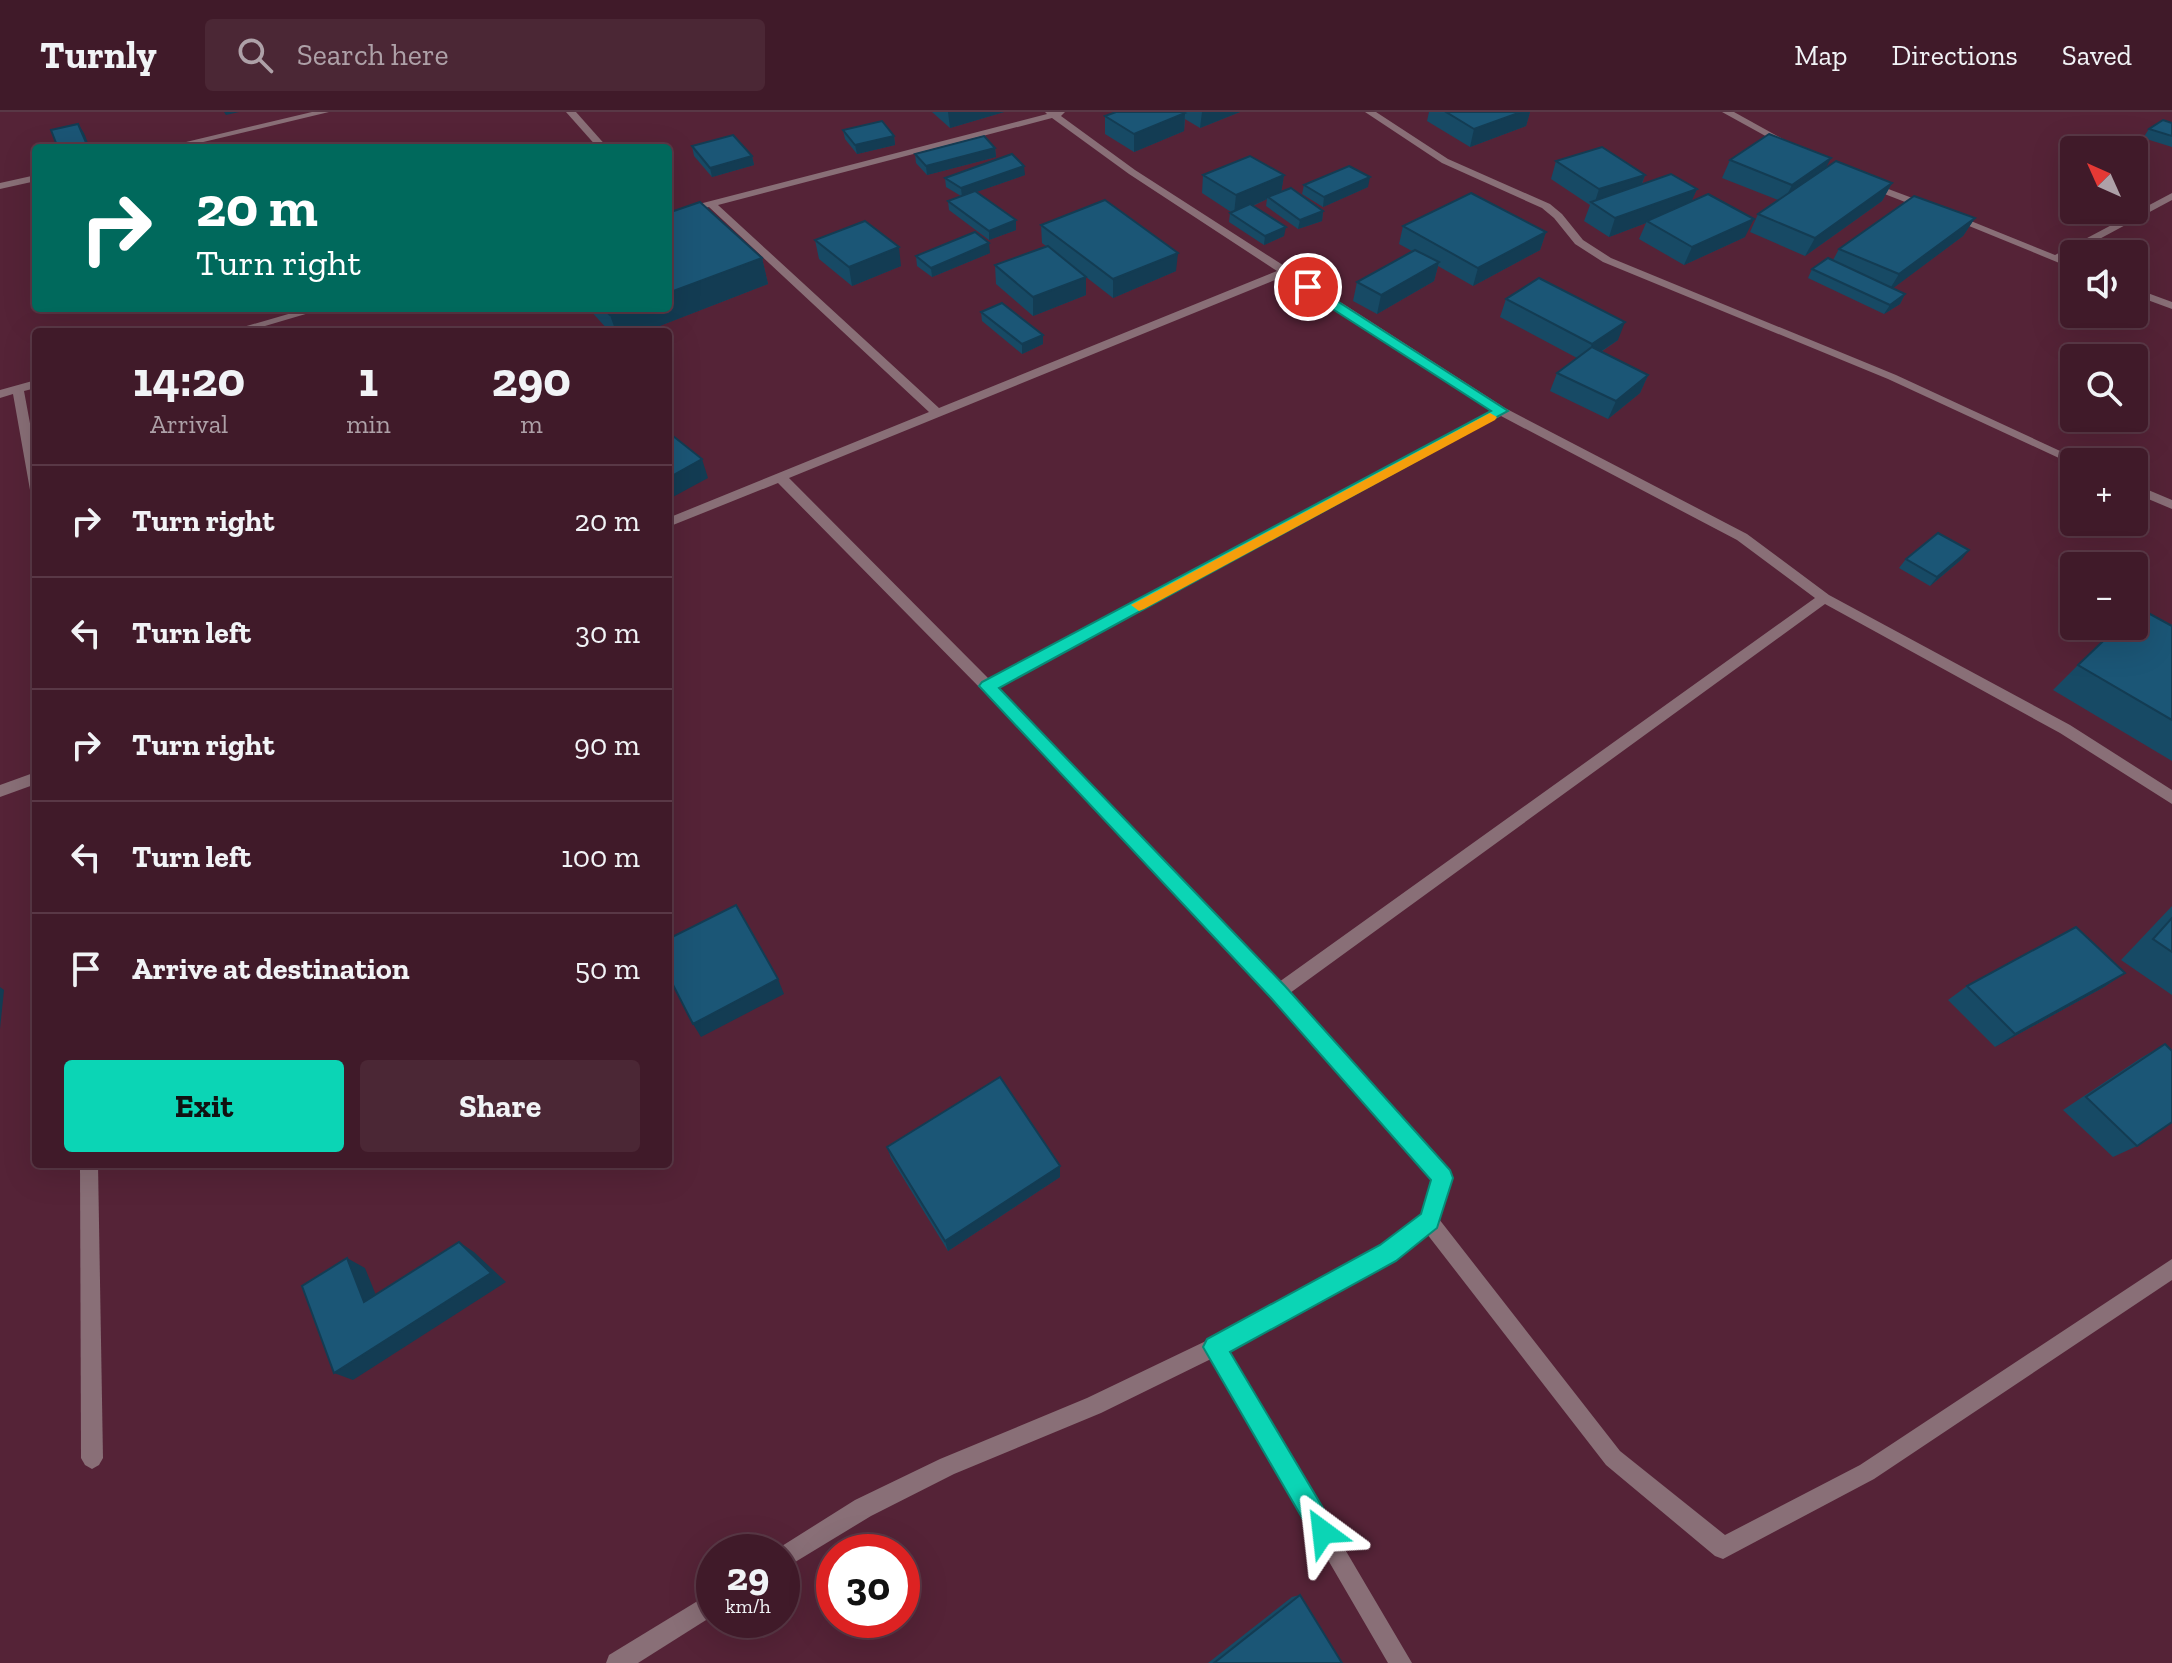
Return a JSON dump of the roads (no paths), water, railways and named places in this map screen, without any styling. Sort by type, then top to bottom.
[{"type":"street","points":[[184,144],[324,112]]},
{"type":"street","points":[[571,112],[599,144]]},
{"type":"street","points":[[1370,112],[1445,161],[1546,206],[1579,242],[1607,260],[1892,377],[2060,454]]},
{"type":"street","points":[[1727,112],[1793,147]]},
{"type":"street","points":[[672,214],[1057,113],[1132,172],[1501,411],[1742,537],[1824,598],[2065,729],[2172,798]]},
{"type":"street","points":[[0,186],[32,179]]},
{"type":"street","points":[[1860,181],[2060,260]]},
{"type":"street","points":[[2056,258],[2172,196]]},
{"type":"street","points":[[711,204],[937,413]]},
{"type":"street","points":[[672,521],[1284,272]]},
{"type":"street","points":[[2148,297],[2172,306]]},
{"type":"street","points":[[247,328],[306,312]]},
{"type":"street","points":[[0,394],[32,385]]},
{"type":"street","points":[[18,389],[32,468]]},
{"type":"street","points":[[987,686],[1501,411]]},
{"type":"street","points":[[780,477],[987,686],[1278,992],[1442,1178],[1429,1221],[1388,1253],[1215,1347],[1094,1406],[947,1466],[863,1508],[800,1548]]},
{"type":"street","points":[[2148,494],[2172,505]]},
{"type":"street","points":[[1278,992],[1824,598]]},
{"type":"street","points":[[0,791],[32,779]]},
{"type":"street","points":[[89,1168],[92,1458]]},
{"type":"street","points":[[1429,1221],[1613,1458],[1723,1548],[1867,1472],[2172,1269]]},
{"type":"street","points":[[1215,1347],[1401,1663]]},
{"type":"street","points":[[617,1663],[696,1613]]}]
